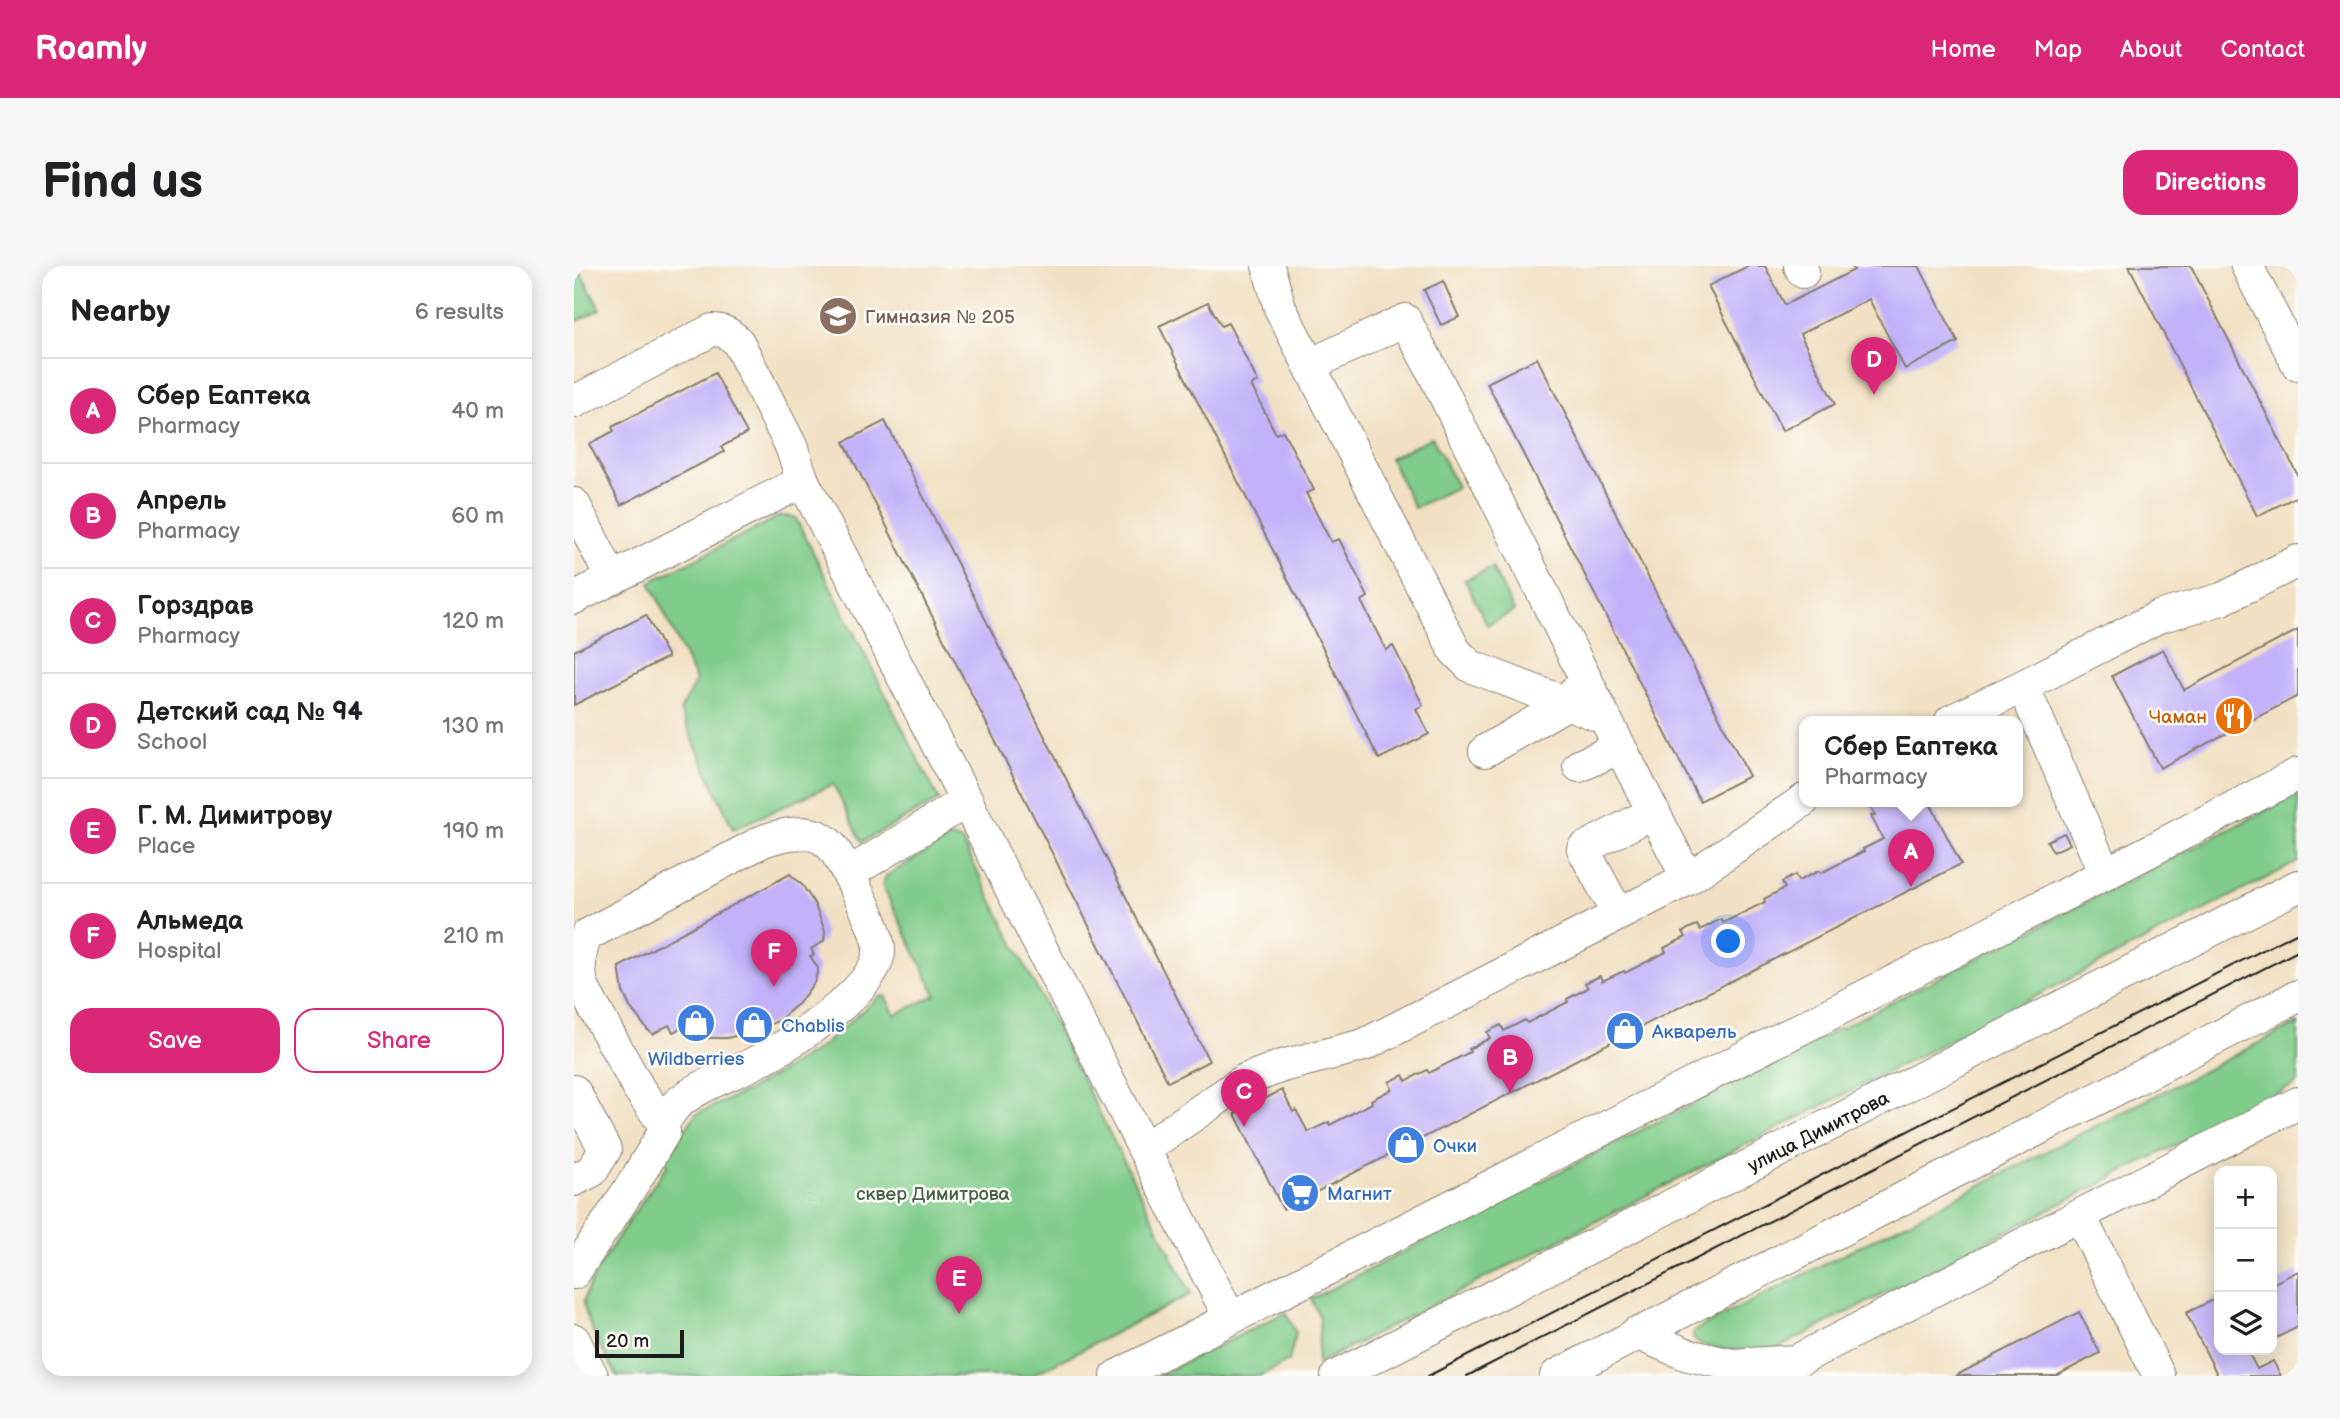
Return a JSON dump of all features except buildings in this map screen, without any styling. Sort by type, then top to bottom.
[{"type":"street","points":[[1268,266],[1280,307],[1455,651],[1470,666],[1605,718]]},
{"type":"street","points":[[2247,266],[2296,350]]},
{"type":"street","points":[[1310,365],[1405,320],[1688,879]]},
{"type":"street","points":[[574,402],[712,330],[731,334],[738,342],[791,446],[803,481],[1230,1318]]},
{"type":"street","points":[[574,598],[803,481]]},
{"type":"street","points":[[574,504],[612,579]]},
{"type":"street","points":[[1961,716],[2158,617],[2222,599],[2298,561]]},
{"type":"street","points":[[1485,751],[1566,704],[1584,676]]},
{"type":"street","points":[[2023,686],[2105,874]]},
{"type":"street","points":[[1579,766],[1620,747]]},
{"type":"street","points":[[1117,1376],[2298,774]]},
{"type":"street","points":[[848,874],[968,802]]},
{"type":"street","points":[[1144,1150],[1245,1080],[1282,1066],[1364,1045],[1688,879],[1799,803]]},
{"type":"street","points":[[1618,914],[1583,849],[1654,812]]},
{"type":"street","points":[[574,1273],[664,1132],[663,1123],[639,1089],[582,986],[580,950],[587,935],[763,841],[799,832],[825,840],[833,848],[848,874],[879,940],[879,954],[874,967],[860,986],[821,1020],[783,1047],[688,1096],[675,1106],[663,1123]]},
{"type":"street","name":"улица Димитрова","points":[[1337,1376],[2298,886]]},
{"type":"street","points":[[1556,1376],[2298,996]]},
{"type":"street","points":[[574,1091],[605,1150],[592,1171],[574,1180]]},
{"type":"street","points":[[1636,1334],[1688,1355],[1733,1365],[1796,1361],[2298,1103]]},
{"type":"street","points":[[2080,1216],[2158,1376]]},
{"type":"street","points":[[574,1340],[592,1376]]},
{"type":"green space","points":[[574,266],[577,266],[600,309],[574,323]]},
{"type":"green space","points":[[1432,437],[1457,487],[1414,508],[1390,458]]},
{"type":"green space","points":[[780,516],[795,517],[939,800],[862,842],[833,784],[733,829],[680,711],[696,681],[650,582]]},
{"type":"green space","points":[[1492,567],[1514,611],[1487,625],[1465,580]]},
{"type":"green space","points":[[2298,794],[2298,862],[1317,1364],[1320,1318],[1311,1299]]},
{"type":"green space","name":"сквер Димитрова","points":[[952,837],[962,841],[1191,1294],[1030,1376],[617,1376],[592,1330],[584,1302],[606,1256],[668,1164],[664,1160],[696,1114],[747,1091],[819,1049],[878,997],[885,996],[895,1015],[936,995],[882,885],[886,876]]},
{"type":"green space","points":[[2298,1023],[2298,1083],[1778,1348],[1723,1349],[1693,1339],[1693,1333],[1701,1327]]},
{"type":"green space","points":[[1286,1312],[1296,1333],[1289,1361],[1259,1376],[1157,1376]]},
{"type":"tram line","points":[[1428,1376],[2298,932]]},
{"type":"tram line","points":[[1467,1376],[2298,951]]},
{"type":"place","name":"Гимназия № 205","points":[[838,316]]},
{"type":"place","name":"Детский сад № 94","points":[[1874,395]]},
{"type":"place","name":"Чаман","points":[[2234,716]]},
{"type":"place","name":"Сбер Еаптека","points":[[1911,887]]},
{"type":"place","name":"Альмеда","points":[[774,987]]},
{"type":"place","name":"Wildberries","points":[[696,1023]]},
{"type":"place","name":"Chablis","points":[[754,1025]]},
{"type":"place","name":"Акварель","points":[[1625,1031]]},
{"type":"place","name":"Апрель","points":[[1510,1093]]},
{"type":"place","name":"Горздрав","points":[[1244,1127]]},
{"type":"place","name":"Очки","points":[[1406,1145]]},
{"type":"place","name":"Магнит","points":[[1300,1193]]},
{"type":"place","name":"Г. М. Димитрову","points":[[959,1314]]}]
